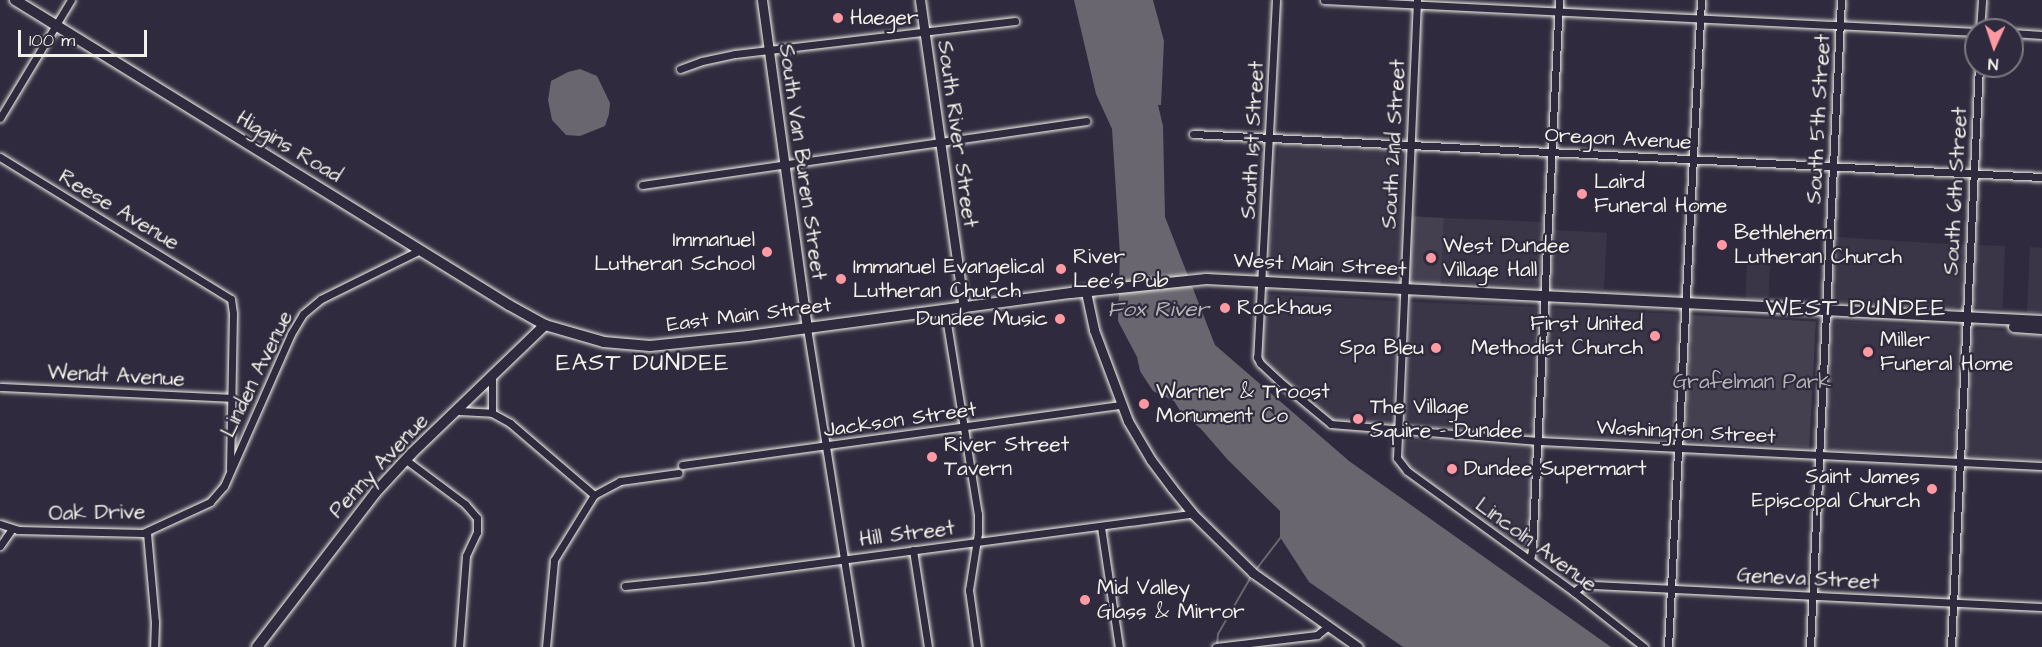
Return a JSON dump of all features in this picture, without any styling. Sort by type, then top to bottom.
[{"type":"main road","name":"Higgins Road","points":[[15,0],[545,325]]},
{"type":"main road","name":"West Main Street","points":[[1103,290],[1202,279],[1685,305],[2042,321]]},
{"type":"main road","name":"East Main Street","points":[[545,325],[594,340],[650,346],[1103,290]]},
{"type":"main road","name":"West Main Street","points":[[1966,319],[2042,329]]},
{"type":"main road","name":"Penny Avenue","points":[[260,646],[360,510],[406,459],[459,411],[545,325]]},
{"type":"street","points":[[0,118],[71,0]]},
{"type":"street","name":"South Van Buren Street","points":[[762,0],[807,328]]},
{"type":"street","name":"South River Street","points":[[920,0],[964,308]]},
{"type":"street","name":"South 1st Street","points":[[1276,0],[1259,362],[1329,423]]},
{"type":"street","points":[[1324,0],[1417,2],[1964,31]]},
{"type":"street","points":[[1530,560],[1538,441],[1559,0]]},
{"type":"street","points":[[1668,647],[1701,0]]},
{"type":"street","name":"South 5th Street","points":[[1810,647],[1841,0]]},
{"type":"street","points":[[1981,18],[1982,0]]},
{"type":"street","name":"South 2nd Street","points":[[1407,471],[1397,458],[1417,2]]},
{"type":"street","points":[[680,69],[719,57],[924,30],[1015,21]]},
{"type":"street","points":[[2024,34],[2042,35]]},
{"type":"street","name":"South 6th Street","points":[[1951,647],[1978,78]]},
{"type":"street","points":[[642,185],[931,142],[940,144],[1086,121]]},
{"type":"street","name":"Oregon Avenue","points":[[1193,134],[2042,177]]},
{"type":"street","name":"Reese Avenue","points":[[0,158],[230,298],[233,306],[231,398]]},
{"type":"street","name":"Linden Avenue","points":[[230,472],[291,334],[303,314],[321,299],[420,250]]},
{"type":"street","points":[[1086,292],[1094,330],[1121,405],[1151,460],[1193,514],[1247,568],[1358,647]]},
{"type":"street","points":[[945,311],[977,505],[976,542],[969,590],[977,647]]},
{"type":"street","points":[[807,328],[858,647]]},
{"type":"street","points":[[492,378],[492,413]]},
{"type":"street","name":"Wendt Avenue","points":[[0,387],[231,398]]},
{"type":"street","points":[[230,472],[231,398]]},
{"type":"street","name":"Jackson Street","points":[[682,465],[1121,405]]},
{"type":"street","points":[[459,411],[492,413],[525,435],[594,495]]},
{"type":"street","name":"Washington Street","points":[[1329,423],[1337,427],[1538,441],[2042,466]]},
{"type":"street","points":[[406,459],[465,504],[477,518],[476,536],[466,556],[459,647]]},
{"type":"street","name":"Lincoln Avenue","points":[[1407,471],[1574,591],[1644,647]]},
{"type":"street","name":"Oak Drive","points":[[12,529],[147,533],[210,502],[220,493],[230,472]]},
{"type":"street","points":[[546,647],[555,560],[594,495],[620,481],[678,474]]},
{"type":"street","name":"Hill Street","points":[[625,586],[1193,514]]},
{"type":"street","points":[[0,524],[12,529],[0,546]]},
{"type":"street","points":[[1101,527],[1119,647]]},
{"type":"street","points":[[147,533],[155,622],[154,647]]},
{"type":"street","points":[[913,550],[928,647]]},
{"type":"street","name":"Geneva Street","points":[[1574,591],[1580,586],[1588,585],[2042,607]]},
{"type":"street","points":[[1218,647],[1317,635],[1328,626]]},
{"type":"shaded area","points":[[1279,144],[1399,150],[1402,152],[1399,273],[1396,276],[1272,269],[1269,259]]},
{"type":"shaded area","points":[[1444,218],[1542,222],[1540,278],[1536,287],[1439,281]]},
{"type":"shaded area","points":[[1554,230],[1607,233],[1604,290],[1551,287]]},
{"type":"shaded area","points":[[1836,237],[1964,245],[1960,305],[1953,309],[1836,302],[1833,296]]},
{"type":"shaded area","points":[[1976,245],[2005,246],[2003,308],[1974,307]]},
{"type":"shaded area","points":[[2030,247],[2042,248],[2042,312],[2027,312]]},
{"type":"shaded area","points":[[1747,259],[1770,260],[1769,300],[1746,299]]},
{"type":"shaded area","points":[[1264,294],[1397,301],[1390,423],[1331,420],[1260,359]]},
{"type":"shaded area","points":[[1411,302],[1536,307],[1532,428],[1525,432],[1405,425]]},
{"type":"shaded area","points":[[1553,308],[1676,314],[1679,324],[1673,437],[1670,441],[1546,435],[1550,317]]},
{"type":"shaded area","points":[[1835,321],[1954,327],[1959,330],[1955,450],[1952,454],[1832,450],[1826,447],[1832,326]]},
{"type":"shaded area","points":[[1979,329],[2042,334],[2042,460],[1972,456],[1967,453],[1972,341],[1975,331]]},
{"type":"shaded area","points":[[1404,439],[1529,448],[1531,454],[1526,547],[1522,548],[1412,469],[1405,459]]},
{"type":"green space","points":[[1407,216],[1444,218],[1440,291],[1403,289]]},
{"type":"green space","name":"Grafelman Park","points":[[1692,315],[1816,321],[1809,447],[1685,441]]},
{"type":"water","name":"Fox River","points":[[1074,0],[1153,0],[1164,41],[1161,105],[1158,105],[1163,126],[1165,217],[1215,345],[1349,461],[1611,647],[1403,647],[1309,582],[1280,537],[1280,511],[1228,460],[1201,429],[1181,412],[1174,401],[1153,391],[1140,371],[1137,357],[1118,321],[1120,255],[1112,129],[1096,94]]},
{"type":"water","points":[[580,69],[597,76],[610,103],[609,114],[605,126],[580,136],[566,135],[552,120],[548,100],[551,81],[568,72]]},
{"type":"waterway","points":[[1255,571],[1281,537]]},
{"type":"waterway","points":[[1217,644],[1218,634],[1252,575]]},
{"type":"place","name":"Haeger","points":[[838,18]]},
{"type":"place","name":"Laird Funeral Home","points":[[1582,194]]},
{"type":"place","name":"Bethlehem Lutheran Church","points":[[1722,245]]},
{"type":"place","name":"Immanuel Lutheran School","points":[[767,252]]},
{"type":"place","name":"West Dundee Village Hall","points":[[1431,258]]},
{"type":"place","name":"River Lee's Pub","points":[[1061,269]]},
{"type":"place","name":"Immanuel Evangelical Lutheran Church","points":[[841,279]]},
{"type":"place","name":"Rockhaus","points":[[1225,308]]},
{"type":"place","name":"Dundee Music","points":[[1060,319]]},
{"type":"place","name":"First United Methodist Church","points":[[1655,336]]},
{"type":"place","name":"Spa Bleu","points":[[1436,348]]},
{"type":"place","name":"Miller Funeral Home","points":[[1868,352]]},
{"type":"place","name":"Warner & Troost Monument Co","points":[[1144,404]]},
{"type":"place","name":"The Village Squire - Dundee","points":[[1358,419]]},
{"type":"place","name":"River Street Tavern","points":[[932,457]]},
{"type":"place","name":"Dundee Supermart","points":[[1452,469]]},
{"type":"place","name":"Saint James Episcopal Church","points":[[1932,489]]},
{"type":"place","name":"Mid Valley Glass & Mirror","points":[[1085,600]]},
{"type":"district","name":"WEST DUNDEE","points":[[1856,309]]},
{"type":"district","name":"EAST DUNDEE","points":[[643,364]]}]
